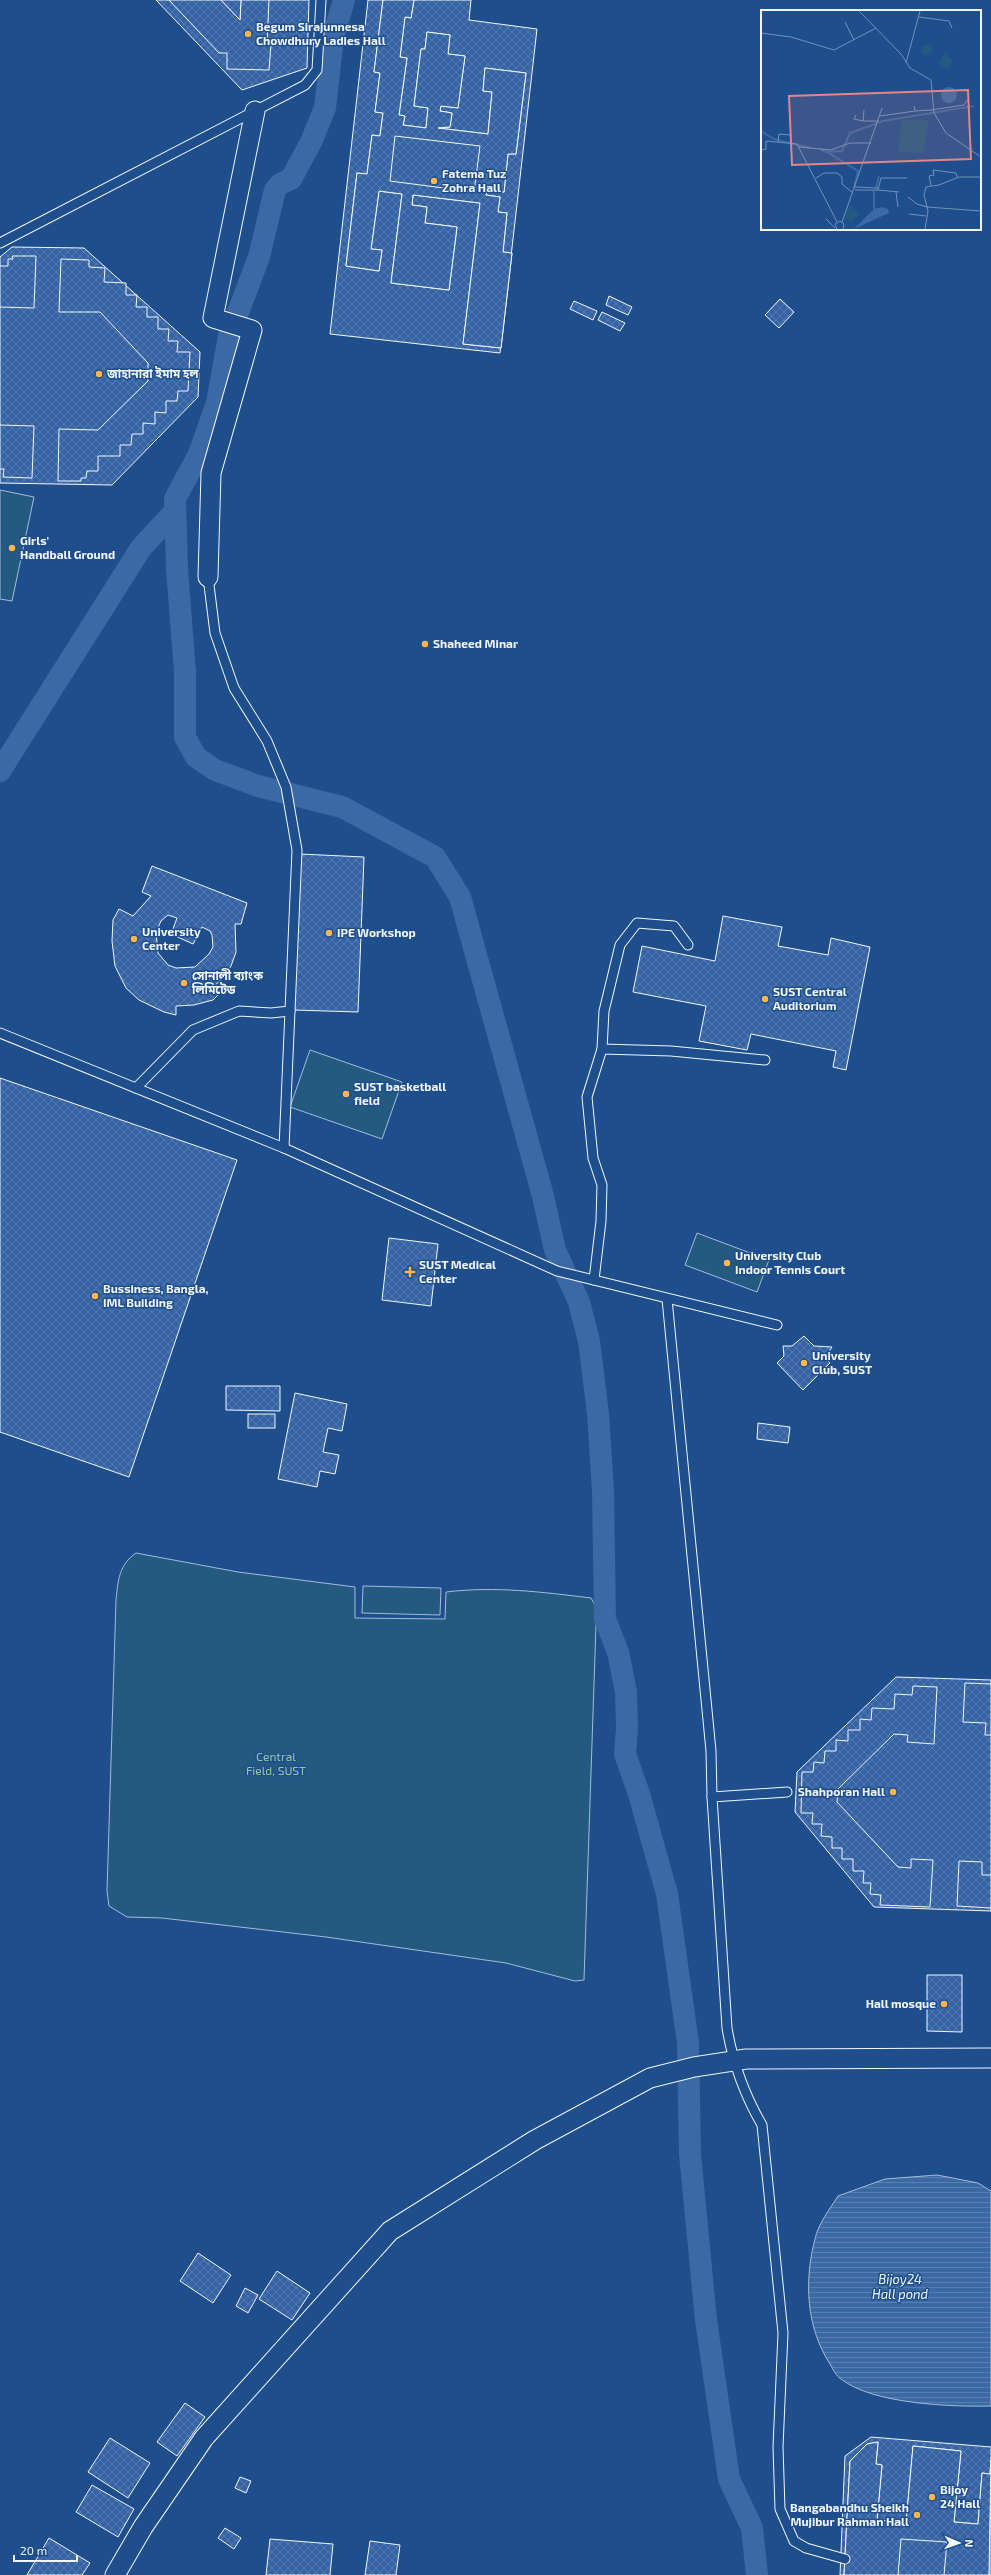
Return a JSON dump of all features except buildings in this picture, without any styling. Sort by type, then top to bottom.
[{"type":"street","points":[[208,577],[211,473],[252,330],[213,318],[255,111]]},
{"type":"street","points":[[115,2575],[143,2527],[204,2438],[390,2231],[535,2140],[650,2078],[689,2069],[746,2059],[991,2058]]},
{"type":"lane","points":[[0,243],[305,85],[317,70],[321,0]]},
{"type":"lane","points":[[208,577],[215,633],[234,688],[267,741],[286,787],[297,850],[284,1148]]},
{"type":"lane","points":[[594,1280],[601,1222],[602,1185],[592,1150],[587,1097],[602,1049],[604,1011],[620,945],[637,923],[674,926],[688,945]]},
{"type":"lane","points":[[136,1088],[193,1030],[239,1010],[271,1013],[290,1011]]},
{"type":"lane","points":[[0,1033],[284,1148],[557,1271],[777,1325]]},
{"type":"lane","points":[[602,1049],[671,1051],[765,1060]]},
{"type":"lane","points":[[667,1299],[711,1751],[712,1797],[727,2028],[733,2062],[746,2097],[762,2126],[783,2333],[778,2447],[780,2509],[794,2541],[806,2548],[845,2559]]},
{"type":"lane","points":[[712,1797],[787,1792]]},
{"type":"green space","name":"Girls' Handball Ground","points":[[0,490],[34,497],[12,601],[0,599]]},
{"type":"green space","name":"SUST basketball field","points":[[310,1050],[402,1082],[382,1139],[290,1107]]},
{"type":"green space","name":"University Club Indoor Tennis Court","points":[[697,1233],[769,1260],[757,1292],[685,1265]]},
{"type":"green space","name":"Central Field, SUST","points":[[136,1553],[238,1572],[355,1587],[355,1618],[445,1619],[446,1592],[464,1590],[518,1590],[591,1598],[595,1605],[596,1625],[584,1980],[575,1981],[506,1963],[326,1937],[162,1918],[127,1917],[109,1906],[107,1891],[116,1600],[120,1574],[126,1563]]},
{"type":"green space","points":[[363,1586],[441,1588],[440,1615],[362,1613]]},
{"type":"water","name":"Bijoy24 Hall pond","points":[[937,2175],[978,2183],[991,2191],[991,2406],[955,2406],[913,2402],[872,2394],[855,2387],[839,2378],[835,2372],[822,2350],[812,2319],[809,2303],[809,2271],[815,2239],[819,2228],[838,2196],[885,2179]]},
{"type":"waterway","points":[[344,0],[333,37],[325,108],[311,142],[291,179],[280,184],[275,190],[259,257],[229,336],[217,403],[199,454],[175,499],[177,569],[185,672],[185,737],[196,757],[215,770],[258,786],[342,807],[435,857],[460,897],[543,1196],[555,1250],[579,1302],[589,1341],[598,1414],[603,1491],[605,1619],[618,1652],[626,1692],[627,1728],[625,1754],[639,1794],[667,1894],[688,2043],[690,2154],[706,2320],[729,2479],[752,2528],[757,2575]]},
{"type":"waterway","points":[[0,771],[141,548],[175,511]]},
{"type":"place","name":"Begum Sirajunnesa Chowdhury Ladies Hall","points":[[248,34]]},
{"type":"place","name":"Fatema Tuz Zohra Hall","points":[[434,181]]},
{"type":"place","name":"জাহানারা ইমাম হল","points":[[99,374]]},
{"type":"place","name":"Girls' Handball Ground","points":[[12,548]]},
{"type":"place","name":"Shaheed Minar","points":[[425,644]]},
{"type":"place","name":"IPE Workshop","points":[[329,933]]},
{"type":"place","name":"University Center","points":[[134,939]]},
{"type":"place","name":"সোনালী ব্যাংক লিমিটেড","points":[[184,983]]},
{"type":"place","name":"SUST Central Auditorium","points":[[765,999]]},
{"type":"place","name":"SUST basketball field","points":[[346,1094]]},
{"type":"place","name":"University Club Indoor Tennis Court","points":[[727,1263]]},
{"type":"place","name":"SUST Medical Center","points":[[410,1272]]},
{"type":"place","name":"Bussiness, Bangla, IML Building","points":[[95,1296]]},
{"type":"place","name":"University Club, SUST","points":[[804,1363]]},
{"type":"place","name":"Shahporan Hall","points":[[893,1792]]},
{"type":"place","name":"Hall mosque","points":[[944,2004]]},
{"type":"place","name":"Bijoy 24 Hall","points":[[932,2497]]},
{"type":"place","name":"Bangabandhu Sheikh Mujibur Rahman Hall","points":[[917,2515]]}]
